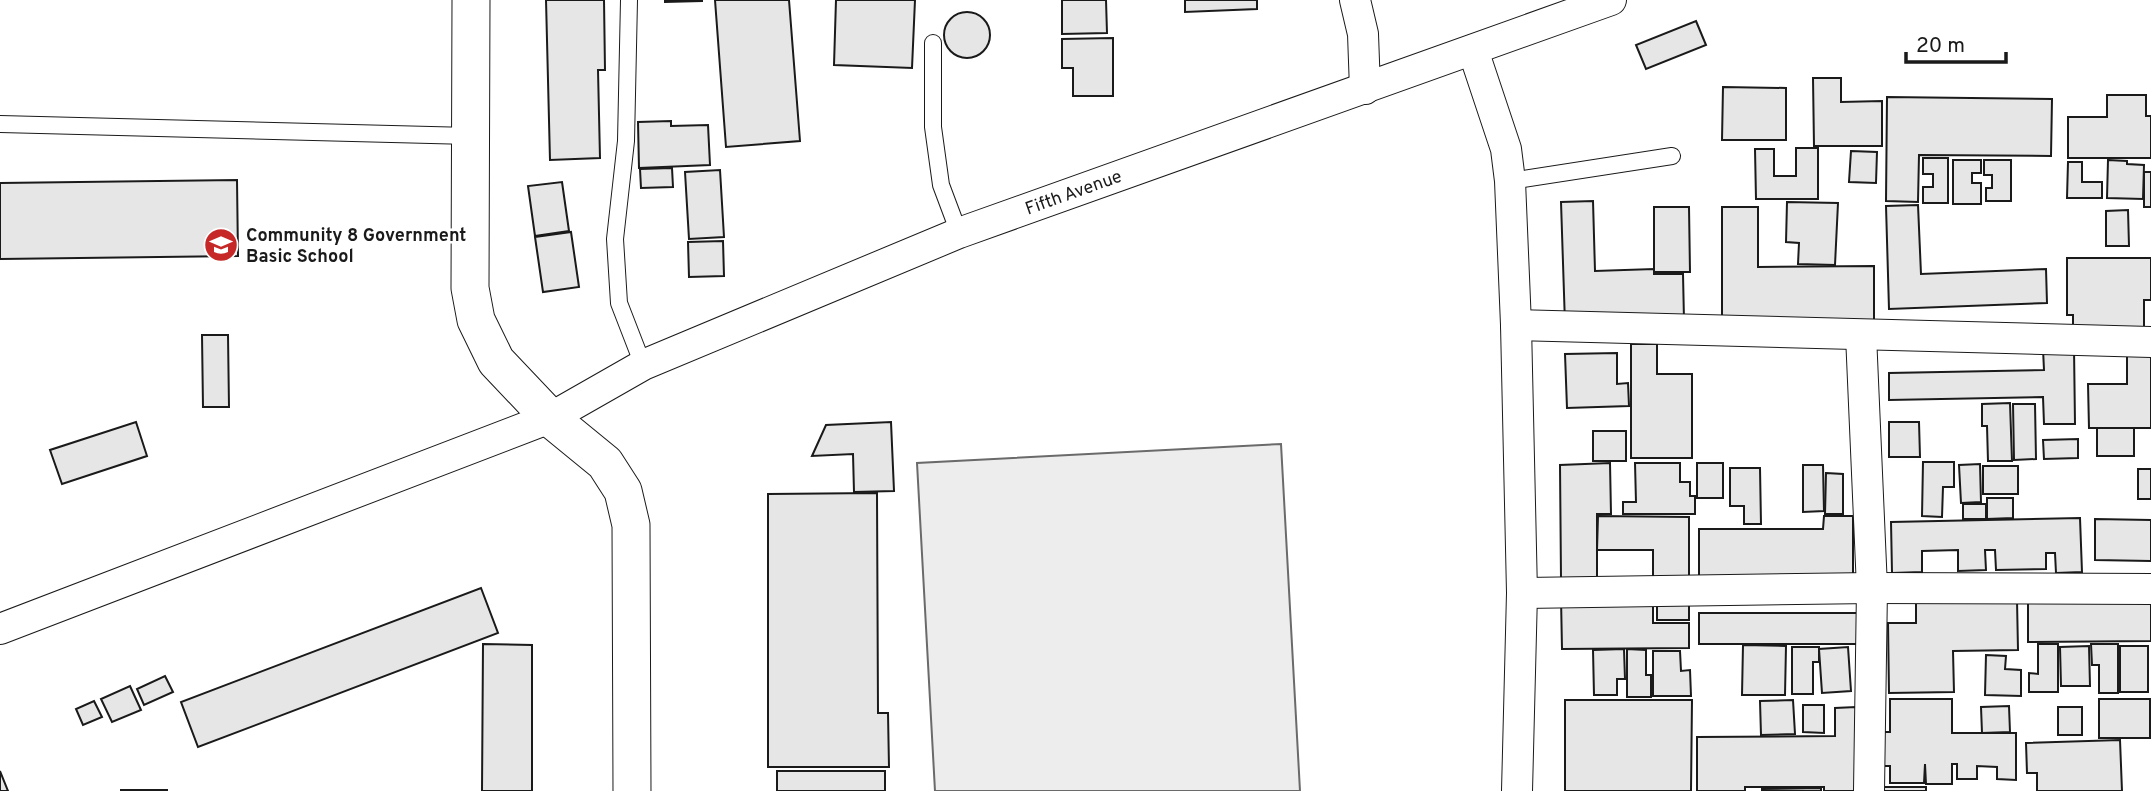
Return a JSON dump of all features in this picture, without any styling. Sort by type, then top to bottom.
[{"type":"street","points":[[471,0],[470,288],[476,320],[496,361],[550,418],[605,463],[622,491],[631,525],[632,791]]},
{"type":"street","points":[[1355,0],[1363,34],[1365,89]]},
{"type":"street","name":"Fifth Avenue","points":[[0,629],[550,418],[643,365],[959,233],[1611,0]]},
{"type":"street","points":[[1474,50],[1506,149],[1510,181],[1522,593],[1517,791]]},
{"type":"street","points":[[1516,325],[2151,342]]},
{"type":"street","points":[[1861,335],[1872,588],[1869,791]]},
{"type":"street","points":[[1522,593],[1872,588],[2151,589]]},
{"type":"lane","points":[[629,0],[626,141],[615,239],[619,303],[643,365]]},
{"type":"lane","points":[[933,43],[934,139],[941,185],[959,233]]},
{"type":"lane","points":[[0,124],[470,136]]},
{"type":"lane","points":[[1510,181],[1672,156]]},
{"type":"shaded area","points":[[1281,444],[1300,791],[935,791],[917,463]]},
{"type":"building","points":[[546,0],[604,0],[605,70],[598,70],[600,158],[550,160]]},
{"type":"building","points":[[702,0],[702,1],[665,2]]},
{"type":"building","points":[[715,0],[789,0],[800,141],[726,147]]},
{"type":"building","points":[[836,0],[915,0],[912,68],[834,65]]},
{"type":"building","points":[[1062,0],[1106,0],[1107,33],[1062,34]]},
{"type":"building","points":[[1185,0],[1257,0],[1257,9],[1185,12]]},
{"type":"building","points":[[967,12],[983,19],[990,35],[983,51],[967,58],[951,51],[944,35],[951,19]]},
{"type":"building","points":[[1696,21],[1706,45],[1646,69],[1636,45]]},
{"type":"building","points":[[1113,38],[1113,96],[1073,96],[1073,68],[1062,68],[1062,39]]},
{"type":"building","points":[[1813,78],[1841,78],[1841,102],[1882,101],[1882,146],[1814,146]]},
{"type":"building","points":[[1723,87],[1786,88],[1786,140],[1722,140]]},
{"type":"building","points":[[2107,95],[2146,95],[2146,116],[2151,116],[2151,158],[2068,158],[2068,117],[2107,117]]},
{"type":"building","points":[[1887,97],[2052,99],[2051,156],[1919,155],[1918,202],[1886,201]]},
{"type":"building","points":[[671,121],[671,126],[708,125],[710,165],[639,168],[638,122]]},
{"type":"building","points":[[1796,148],[1818,148],[1818,199],[1756,199],[1755,149],[1774,149],[1774,176],[1796,176]]},
{"type":"building","points":[[1851,151],[1877,152],[1876,183],[1849,182]]},
{"type":"building","points":[[1923,158],[1948,158],[1948,203],[1923,203],[1923,187],[1933,187],[1933,174],[1923,174]]},
{"type":"building","points":[[1953,160],[1981,160],[1981,173],[1972,173],[1972,183],[1981,183],[1981,204],[1953,204]]},
{"type":"building","points":[[1984,160],[2011,160],[2011,201],[1986,201],[1986,188],[1992,188],[1992,175],[1984,175]]},
{"type":"building","points":[[2108,160],[2144,165],[2143,199],[2107,198]]},
{"type":"building","points":[[2068,162],[2082,162],[2082,182],[2102,182],[2102,198],[2067,198]]},
{"type":"building","points":[[672,168],[673,187],[641,188],[640,169]]},
{"type":"building","points":[[720,170],[724,237],[689,239],[685,172]]},
{"type":"building","points":[[2144,172],[2151,172],[2151,207],[2144,207]]},
{"type":"building","points":[[237,180],[238,256],[0,259],[0,183]]},
{"type":"building","points":[[562,182],[569,231],[535,236],[528,186]]},
{"type":"building","points":[[1593,201],[1595,271],[1654,269],[1654,274],[1683,274],[1684,320],[1565,324],[1561,202]]},
{"type":"building","points":[[1787,202],[1838,203],[1835,265],[1798,264],[1799,243],[1786,242]]},
{"type":"building","points":[[1918,205],[1921,274],[2046,269],[2047,303],[1889,309],[1886,206]]},
{"type":"building","points":[[1654,207],[1689,207],[1690,272],[1654,272]]},
{"type":"building","points":[[1722,207],[1758,207],[1758,267],[1874,266],[1874,323],[1722,324]]},
{"type":"building","points":[[2128,210],[2129,246],[2106,246],[2106,211]]},
{"type":"building","points":[[571,232],[579,287],[543,292],[535,237]]},
{"type":"building","points":[[723,241],[724,276],[689,277],[688,242]]},
{"type":"building","points":[[2067,258],[2151,258],[2151,300],[2144,300],[2144,336],[2073,336],[2073,315],[2067,315]]},
{"type":"building","points":[[202,335],[228,335],[229,407],[203,407]]},
{"type":"building","points":[[1631,344],[1657,344],[1657,374],[1692,374],[1692,458],[1631,458]]},
{"type":"building","points":[[2074,348],[2075,424],[2044,424],[2043,397],[1889,400],[1889,373],[2044,370],[2043,349]]},
{"type":"building","points":[[2127,349],[2151,349],[2151,428],[2089,428],[2088,384],[2127,384]]},
{"type":"building","points":[[1617,353],[1617,384],[1628,383],[1629,406],[1567,408],[1565,354]]},
{"type":"building","points":[[2010,403],[2012,461],[1988,461],[1987,426],[1982,426],[1982,404]]},
{"type":"building","points":[[2013,404],[2035,404],[2036,459],[2014,460]]},
{"type":"building","points":[[136,422],[147,456],[62,484],[50,450]]},
{"type":"building","points":[[891,422],[894,491],[854,492],[853,454],[812,456],[826,425]]},
{"type":"building","points":[[1889,422],[1919,422],[1920,457],[1889,457]]},
{"type":"building","points":[[2097,428],[2134,428],[2134,456],[2097,456]]},
{"type":"building","points":[[1593,431],[1626,431],[1626,461],[1593,461]]},
{"type":"building","points":[[2078,439],[2078,458],[2044,459],[2043,440]]},
{"type":"building","points":[[1923,462],[1954,462],[1954,487],[1943,487],[1942,517],[1922,516]]},
{"type":"building","points":[[1610,463],[1611,514],[1597,514],[1597,578],[1561,578],[1560,465]]},
{"type":"building","points":[[1635,463],[1680,463],[1680,482],[1690,482],[1690,496],[1695,496],[1695,514],[1623,514],[1623,502],[1636,502]]},
{"type":"building","points":[[1697,463],[1723,463],[1723,498],[1697,498]]},
{"type":"building","points":[[1980,464],[1981,502],[1961,503],[1959,465]]},
{"type":"building","points":[[1803,465],[1823,465],[1824,511],[1803,512]]},
{"type":"building","points":[[1983,466],[2018,466],[2018,494],[1983,494]]},
{"type":"building","points":[[1730,468],[1760,468],[1761,524],[1744,524],[1744,506],[1730,506]]},
{"type":"building","points":[[2138,469],[2151,469],[2151,499],[2138,499]]},
{"type":"building","points":[[1826,473],[1843,474],[1843,514],[1825,514]]},
{"type":"building","points":[[877,493],[878,713],[888,713],[889,767],[768,767],[768,494]]},
{"type":"building","points":[[1987,498],[2013,498],[2013,518],[1987,519]]},
{"type":"building","points":[[1963,504],[1986,504],[1986,519],[1963,519]]},
{"type":"building","points":[[1598,516],[1689,517],[1689,589],[1653,589],[1653,550],[1597,550]]},
{"type":"building","points":[[1824,516],[1853,516],[1853,580],[1699,579],[1699,529],[1823,529]]},
{"type":"building","points":[[2080,518],[2082,572],[2056,573],[2055,553],[2046,553],[2046,569],[1996,570],[1995,550],[1985,550],[1986,570],[1958,571],[1958,550],[1922,551],[1922,572],[1892,573],[1891,522]]},
{"type":"building","points":[[2095,519],[2151,520],[2151,561],[2095,560]]},
{"type":"building","points":[[481,588],[498,633],[198,747],[181,702]]},
{"type":"building","points":[[2028,594],[2151,599],[2151,641],[2028,642]]},
{"type":"building","points":[[1657,595],[1689,595],[1689,620],[1657,620]]},
{"type":"building","points":[[1653,597],[1653,623],[1689,623],[1689,648],[1562,649],[1561,598]]},
{"type":"building","points":[[2017,600],[2018,650],[1953,651],[1954,692],[1889,693],[1888,623],[1916,623],[1916,601]]},
{"type":"building","points":[[1699,613],[1857,613],[1857,644],[1699,644]]},
{"type":"building","points":[[483,644],[532,645],[532,791],[482,791]]},
{"type":"building","points":[[2038,644],[2058,644],[2058,692],[2029,692],[2029,673],[2038,674]]},
{"type":"building","points":[[2091,644],[2118,644],[2118,693],[2099,693],[2099,665],[2092,665]]},
{"type":"building","points":[[1743,645],[1786,646],[1785,695],[1742,695]]},
{"type":"building","points":[[2089,646],[2090,686],[2061,686],[2060,647]]},
{"type":"building","points":[[2120,646],[2148,646],[2148,692],[2120,692]]},
{"type":"building","points":[[1792,647],[1819,647],[1819,662],[1813,662],[1813,694],[1792,694]]},
{"type":"building","points":[[1848,647],[1851,691],[1822,693],[1819,649]]},
{"type":"building","points":[[1624,649],[1625,679],[1617,679],[1617,695],[1594,695],[1593,650]]},
{"type":"building","points":[[1627,649],[1646,650],[1646,675],[1651,675],[1651,697],[1627,697]]},
{"type":"building","points":[[1653,651],[1680,651],[1681,671],[1690,670],[1691,696],[1653,696]]},
{"type":"building","points":[[1986,655],[2006,656],[2005,669],[2021,670],[2021,696],[1985,695]]},
{"type":"building","points":[[165,676],[173,692],[144,705],[137,689]]},
{"type":"building","points":[[130,686],[141,710],[112,722],[101,699]]},
{"type":"building","points":[[1890,699],[1952,699],[1952,733],[2016,733],[2016,780],[1997,779],[1997,767],[1977,766],[1977,779],[1957,779],[1957,764],[1952,764],[1952,784],[1926,784],[1925,764],[1924,783],[1890,783],[1890,766],[1883,766],[1884,732],[1890,732]]},
{"type":"building","points":[[2099,699],[2150,699],[2150,738],[2099,738]]},
{"type":"building","points":[[1565,700],[1692,700],[1691,791],[1565,791]]},
{"type":"building","points":[[1793,700],[1795,734],[1761,735],[1760,701]]},
{"type":"building","points":[[94,701],[102,717],[83,725],[76,709]]},
{"type":"building","points":[[1803,705],[1824,705],[1824,733],[1803,732]]},
{"type":"building","points":[[2009,706],[2010,732],[1982,733],[1981,707]]},
{"type":"building","points":[[1856,707],[1856,791],[1824,791],[1824,787],[1745,787],[1745,791],[1697,791],[1697,737],[1835,736],[1835,708]]},
{"type":"building","points":[[2058,707],[2082,707],[2082,735],[2058,735]]},
{"type":"building","points":[[2120,740],[2122,791],[2037,791],[2037,773],[2027,773],[2026,743]]},
{"type":"building","points":[[0,771],[8,791],[0,791]]},
{"type":"building","points":[[777,771],[885,771],[885,791],[777,791]]},
{"type":"building","points":[[1871,787],[1926,787],[1926,791],[1871,791]]},
{"type":"building","points":[[1821,788],[1821,791],[1762,791],[1762,789]]},
{"type":"building","points":[[167,790],[167,791],[121,791]]},
{"type":"place","name":"Community 8 Government Basic School","points":[[221,245]]}]
